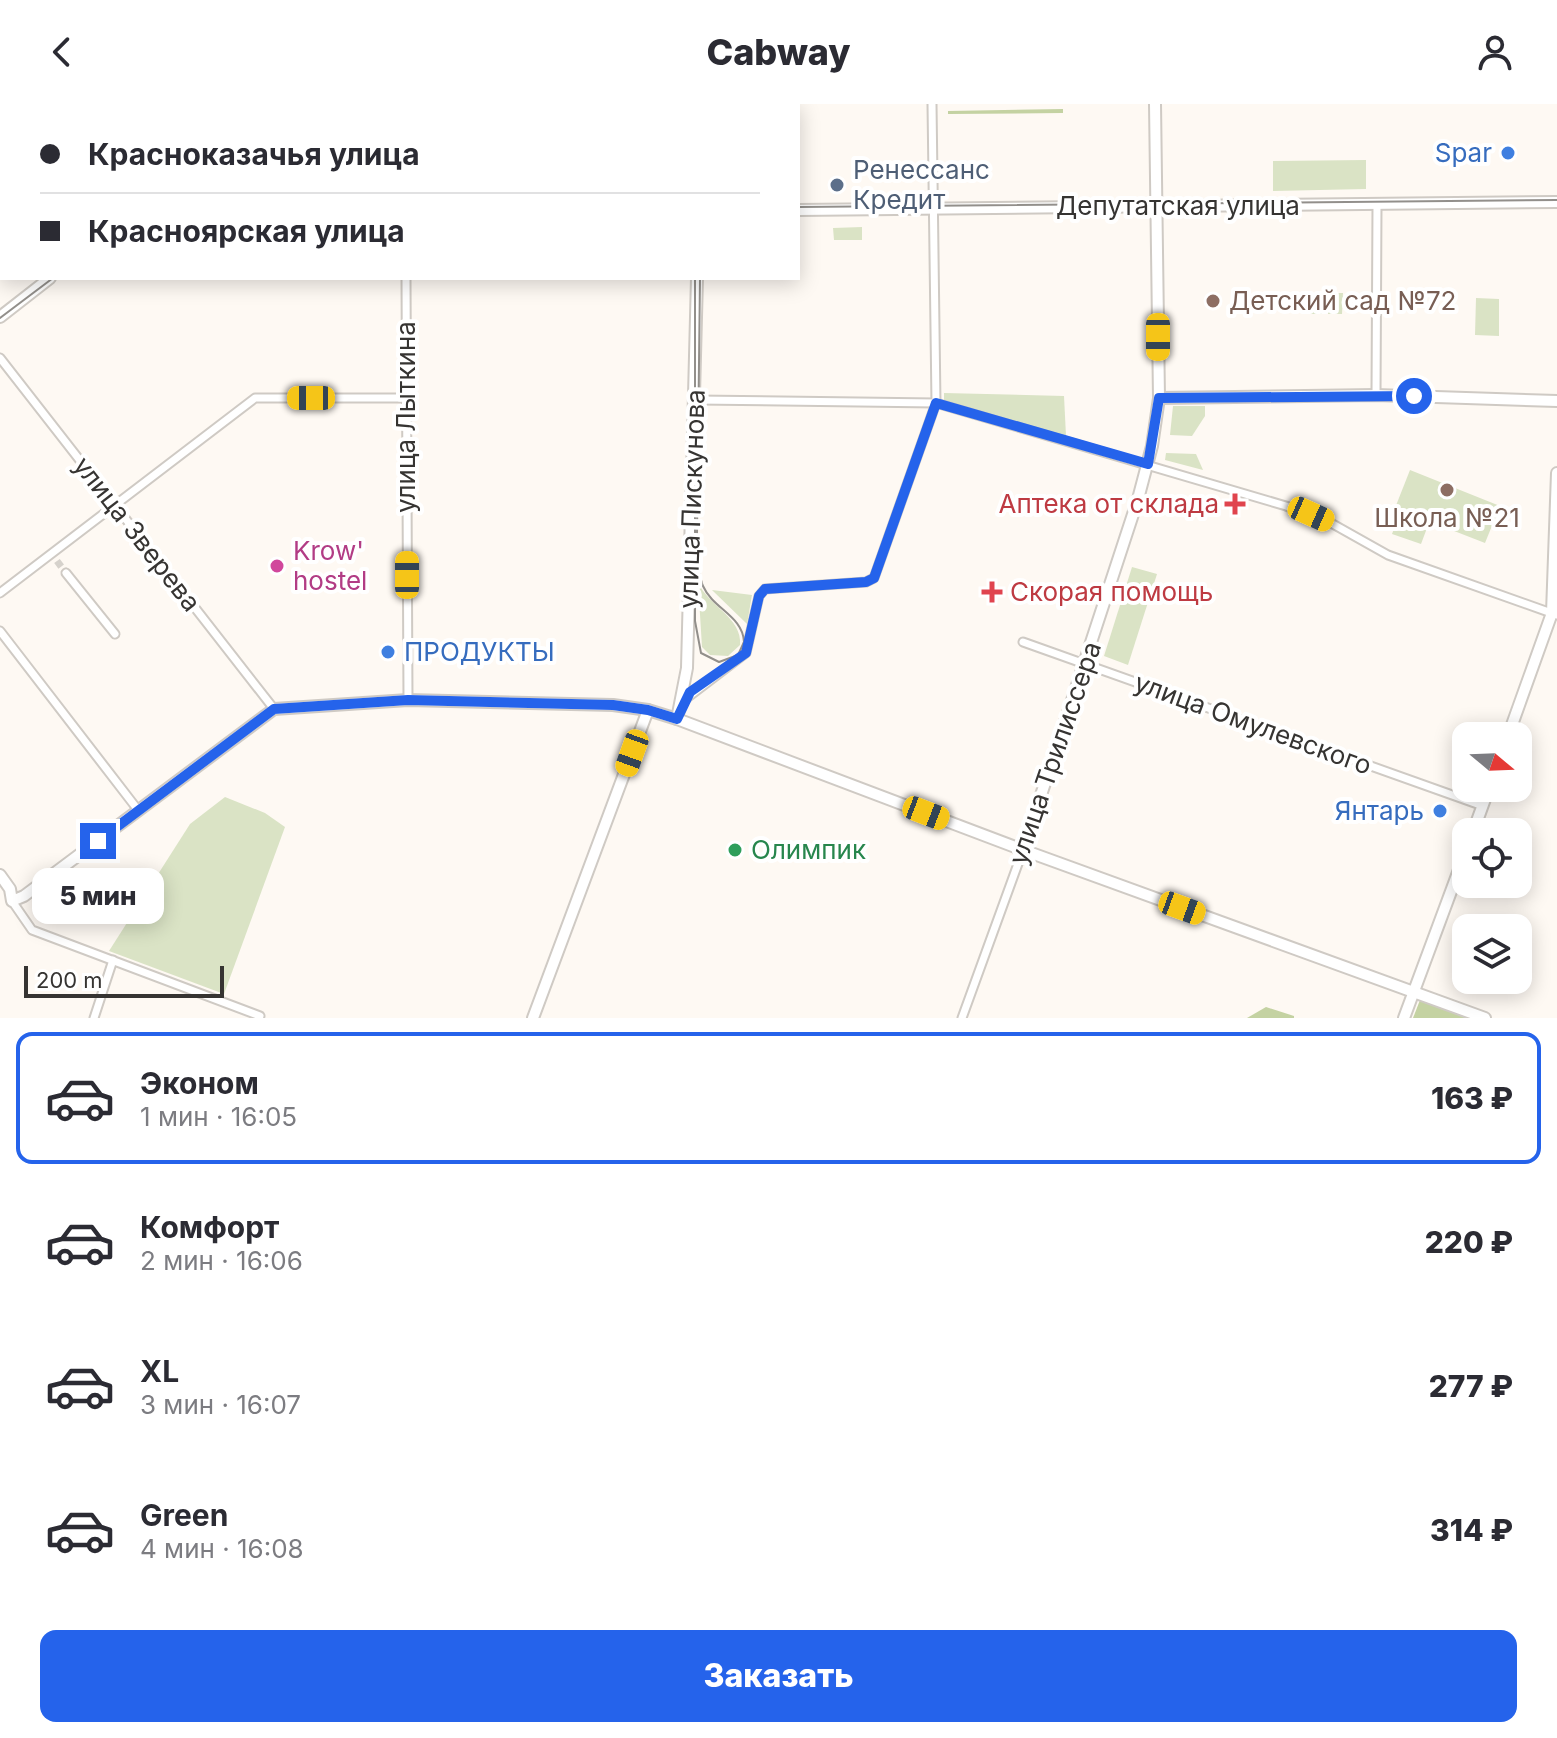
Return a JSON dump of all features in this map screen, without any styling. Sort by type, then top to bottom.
[{"type":"street","points":[[683,701],[746,653],[759,596],[765,589],[866,582],[874,578],[936,403],[932,104]]},
{"type":"street","name":"улица Трилиссера","points":[[962,1018],[1023,850],[1148,464],[1159,398],[1155,104]]},
{"type":"street","name":"Депутатская улица","points":[[800,210],[1557,202]]},
{"type":"street","points":[[1376,395],[1377,206]]},
{"type":"street","points":[[0,317],[47,280]]},
{"type":"street","name":"улица Лыткина","points":[[406,280],[408,700]]},
{"type":"street","name":"улица Пискунова","points":[[677,719],[683,701],[696,400],[697,280]]},
{"type":"street","name":"улица Зверева","points":[[0,358],[274,709]]},
{"type":"street","points":[[1159,398],[1376,395],[1557,401]]},
{"type":"street","points":[[0,593],[255,398],[406,398]]},
{"type":"street","points":[[696,400],[936,403],[1311,514],[1388,555],[1555,614]]},
{"type":"street","points":[[1513,722],[1555,614],[1557,473]]},
{"type":"street","points":[[52,554],[57,561]]},
{"type":"street","points":[[66,573],[115,634]]},
{"type":"street","points":[[0,631],[138,810]]},
{"type":"street","name":"улица Омулевского","points":[[1023,642],[1483,806]]},
{"type":"street","points":[[12,901],[24,896],[274,709],[408,700],[613,705],[648,710],[677,719],[1023,850],[1485,1018]]},
{"type":"street","points":[[533,1018],[648,710]]},
{"type":"street","points":[[1478,818],[1484,802]]},
{"type":"street","points":[[0,875],[10,889],[12,901],[32,930],[260,1016]]},
{"type":"street","points":[[1404,1018],[1452,889]]},
{"type":"street","points":[[94,1018],[113,960]]},
{"type":"green space","points":[[1063,109],[1063,113],[948,114],[948,111]]},
{"type":"green space","points":[[1366,160],[1366,189],[1273,191],[1273,161]]},
{"type":"green space","points":[[862,227],[862,240],[834,240],[833,228]]},
{"type":"green space","points":[[1328,293],[1343,293],[1342,314],[1328,314]]},
{"type":"green space","points":[[1303,294],[1322,294],[1322,314],[1303,314]]},
{"type":"green space","points":[[1476,298],[1499,299],[1499,336],[1475,335]]},
{"type":"green space","points":[[944,393],[1064,396],[1066,436],[944,401]]},
{"type":"green space","points":[[1173,406],[1205,406],[1205,416],[1192,436],[1170,435]]},
{"type":"green space","points":[[1166,453],[1196,454],[1203,470],[1165,460]]},
{"type":"green space","points":[[1410,470],[1500,506],[1485,543],[1395,508]]},
{"type":"green space","points":[[1398,518],[1427,528],[1421,544],[1392,534]]},
{"type":"green space","points":[[1132,567],[1157,574],[1128,665],[1104,656]]},
{"type":"green space","points":[[698,582],[736,627],[740,645],[728,656],[710,655],[702,647]]},
{"type":"green space","points":[[712,590],[752,595],[747,624]]},
{"type":"green space","points":[[225,797],[265,813],[285,827],[224,994],[109,951],[190,824]]},
{"type":"green space","points":[[1420,1000],[1471,1018],[1413,1018]]},
{"type":"green space","points":[[1266,1007],[1294,1016],[1294,1018],[1247,1018]]},
{"type":"tunnel","points":[[57,561],[66,573]]},
{"type":"tram line","points":[[800,207],[1557,200]]},
{"type":"tram line","points":[[0,318],[50,280]]},
{"type":"tram line","points":[[695,280],[695,621],[701,653],[719,662],[738,655],[744,642],[739,626],[713,601],[703,586],[699,568],[700,280]]},
{"type":"place","name":"Spar","points":[[1508,153]]},
{"type":"place","name":"Ренессанс Кредит","points":[[837,185]]},
{"type":"place","name":"Детский сад №72","points":[[1213,301]]},
{"type":"place","name":"Школа №21","points":[[1447,490]]},
{"type":"place","name":"Аптека от склада","points":[[1235,504]]},
{"type":"place","name":"Krow' hostel","points":[[277,566]]},
{"type":"place","name":"Скорая помощь","points":[[992,592]]},
{"type":"place","name":"ПРОДУКТЫ","points":[[388,652]]},
{"type":"place","name":"Янтарь","points":[[1440,811]]},
{"type":"place","name":"Олимпик","points":[[735,850]]},
{"type":"route","points":[[98,841],[262,715],[274,709],[408,700],[613,705],[648,710],[677,719],[683,701],[690,692],[746,653],[759,596],[765,589],[866,582],[874,578],[936,403],[1148,464],[1159,398],[1414,396]]}]
